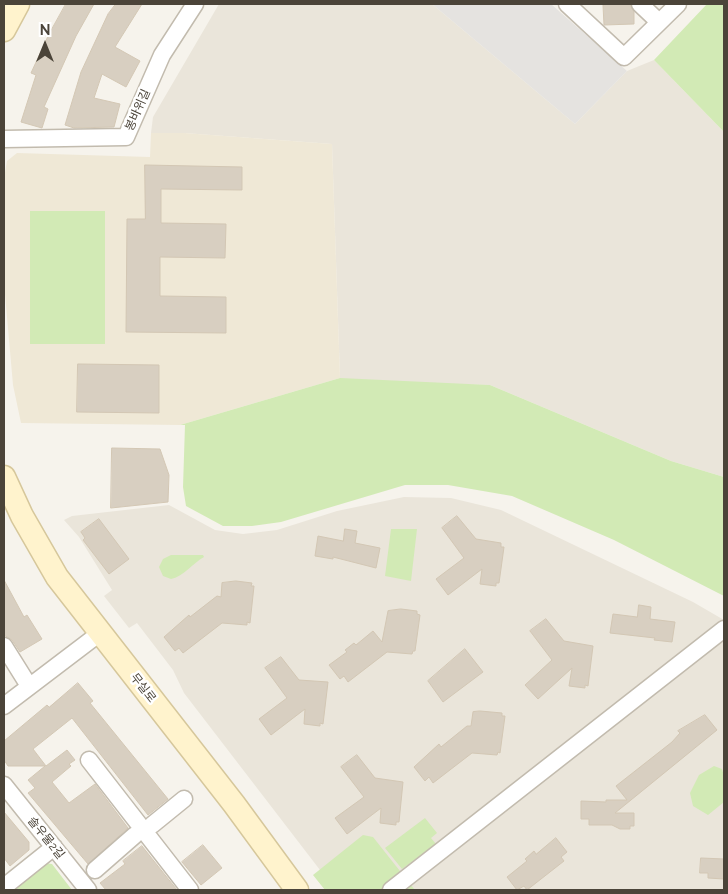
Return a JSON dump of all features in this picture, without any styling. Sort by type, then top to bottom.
[{"type":"street","points":[[4,30],[18,4]]},
{"type":"street","name":"봉바위길","points":[[4,139],[126,137],[162,55],[195,4]]},
{"type":"street","points":[[567,4],[624,57],[678,4]]},
{"type":"street","points":[[640,4],[659,22]]},
{"type":"street","name":"무실로","points":[[4,477],[22,516],[58,577],[234,804],[297,890]]},
{"type":"street","points":[[391,890],[724,629]]},
{"type":"street","points":[[4,706],[100,633]]},
{"type":"street","points":[[4,646],[29,686]]},
{"type":"street","points":[[89,760],[190,890]]},
{"type":"street","name":"솔우물2길","points":[[4,787],[88,890]]},
{"type":"street","points":[[152,825],[184,799]]},
{"type":"street","points":[[95,870],[135,835]]},
{"type":"street","points":[[4,887],[54,847]]},
{"type":"shaded area","points":[[219,4],[432,4],[575,124],[627,71],[654,60],[724,132],[724,477],[671,461],[490,385],[342,382],[340,378],[332,144],[184,133],[151,133],[153,117]]},
{"type":"shaded area","points":[[432,4],[551,4],[627,71],[575,124]]},
{"type":"shaded area","points":[[151,133],[184,133],[332,144],[340,378],[180,425],[21,423],[13,385],[4,283],[4,178],[7,161],[17,153],[150,157]]},
{"type":"shaded area","points":[[404,497],[451,498],[501,510],[693,602],[724,620],[724,629],[401,878],[320,870],[184,693],[173,670],[137,623],[129,628],[104,596],[112,590],[79,537],[64,520],[72,516],[169,505],[215,530],[243,534],[277,530],[337,511]]},
{"type":"shaded area","points":[[724,634],[724,890],[415,890],[409,883]]},
{"type":"green space","points":[[707,4],[724,4],[724,132],[654,60]]},
{"type":"green space","points":[[30,211],[105,211],[105,344],[30,344]]},
{"type":"green space","points":[[340,378],[490,385],[671,461],[724,477],[724,596],[614,540],[512,496],[448,485],[405,485],[281,522],[252,526],[223,526],[186,506],[183,487],[185,425],[180,425]]},
{"type":"green space","points":[[391,529],[417,529],[411,581],[385,576]]},
{"type":"green space","points":[[171,555],[203,555],[204,557],[180,576],[171,579],[163,576],[159,567],[163,559]]},
{"type":"green space","points":[[714,766],[722,769],[724,776],[724,802],[708,815],[693,806],[690,793],[699,775]]},
{"type":"green space","points":[[425,818],[437,833],[431,838],[436,844],[402,869],[385,848]]},
{"type":"green space","points":[[363,835],[373,837],[415,890],[325,890],[313,875]]},
{"type":"green space","points":[[45,863],[52,864],[72,890],[13,890]]},
{"type":"building","points":[[66,4],[94,4],[76,36],[44,107],[48,109],[42,128],[21,122],[36,75],[31,73],[49,34]]},
{"type":"building","points":[[116,4],[142,4],[115,47],[140,61],[126,87],[102,74],[94,98],[120,104],[114,127],[74,128],[65,125],[81,72],[108,14]]},
{"type":"building","points":[[630,4],[634,12],[634,24],[604,25],[603,5]]},
{"type":"building","points":[[145,165],[242,167],[242,190],[161,189],[161,223],[226,224],[225,258],[160,257],[160,296],[226,297],[226,333],[126,332],[127,219],[145,219]]},
{"type":"building","points":[[78,364],[159,365],[159,413],[77,412]]},
{"type":"building","points":[[112,448],[160,449],[169,475],[168,502],[111,508]]},
{"type":"building","points":[[457,516],[476,539],[501,543],[501,547],[504,547],[499,583],[496,583],[496,586],[480,584],[482,569],[448,595],[436,579],[464,558],[442,528]]},
{"type":"building","points":[[99,519],[129,559],[109,574],[83,540],[85,538],[81,532]]},
{"type":"building","points":[[345,529],[357,531],[355,543],[380,548],[376,568],[333,557],[333,559],[315,556],[318,536],[343,541]]},
{"type":"building","points":[[4,580],[24,617],[27,615],[42,639],[20,652],[12,640],[4,635]]},
{"type":"building","points":[[236,581],[252,583],[251,586],[254,586],[250,623],[247,622],[247,625],[222,623],[183,653],[179,648],[175,651],[164,637],[189,615],[190,617],[217,596],[221,597],[222,583]]},
{"type":"building","points":[[639,605],[651,607],[650,619],[675,622],[672,642],[654,640],[655,638],[610,633],[613,614],[637,617]]},
{"type":"building","points":[[401,609],[417,611],[417,614],[420,615],[415,651],[412,654],[387,652],[348,682],[344,676],[340,679],[329,665],[347,652],[345,650],[354,643],[356,645],[373,631],[382,642],[388,611]]},
{"type":"building","points":[[546,619],[564,641],[593,646],[588,686],[585,685],[585,688],[569,686],[572,668],[538,699],[525,685],[552,660],[530,631]]},
{"type":"building","points":[[465,649],[483,672],[443,702],[428,681]]},
{"type":"building","points":[[281,657],[299,680],[328,682],[323,724],[320,723],[320,726],[304,724],[305,709],[271,735],[259,719],[287,698],[265,668]]},
{"type":"building","points":[[78,683],[93,701],[90,703],[168,799],[148,815],[72,718],[33,749],[46,766],[67,750],[75,760],[69,764],[71,766],[52,782],[69,803],[95,784],[128,828],[88,864],[28,793],[35,788],[28,780],[45,766],[8,766],[4,760],[4,741],[47,705],[49,707]]},
{"type":"building","points":[[473,712],[502,713],[502,716],[505,716],[500,753],[498,752],[497,755],[472,753],[433,783],[429,777],[425,781],[414,767],[439,744],[441,747],[467,726],[471,726]]},
{"type":"building","points":[[705,715],[717,730],[615,813],[634,813],[634,826],[630,826],[630,829],[620,829],[612,825],[589,825],[589,819],[581,819],[581,801],[606,802],[606,800],[627,800],[616,786],[672,742],[680,733],[678,731]]},
{"type":"building","points":[[357,755],[375,778],[403,782],[399,822],[396,822],[396,825],[380,823],[381,808],[347,834],[335,818],[364,797],[341,767]]},
{"type":"building","points":[[4,812],[29,842],[29,850],[10,866],[4,858]]},
{"type":"building","points":[[556,838],[567,852],[561,857],[564,861],[527,890],[524,886],[517,890],[507,877],[527,861],[525,859],[534,851],[536,854]]},
{"type":"building","points":[[203,845],[222,868],[201,885],[182,862]]},
{"type":"building","points":[[142,846],[177,890],[106,890],[100,883],[125,864],[123,861]]},
{"type":"building","points":[[701,858],[724,859],[724,879],[708,878],[708,873],[700,873]]}]
